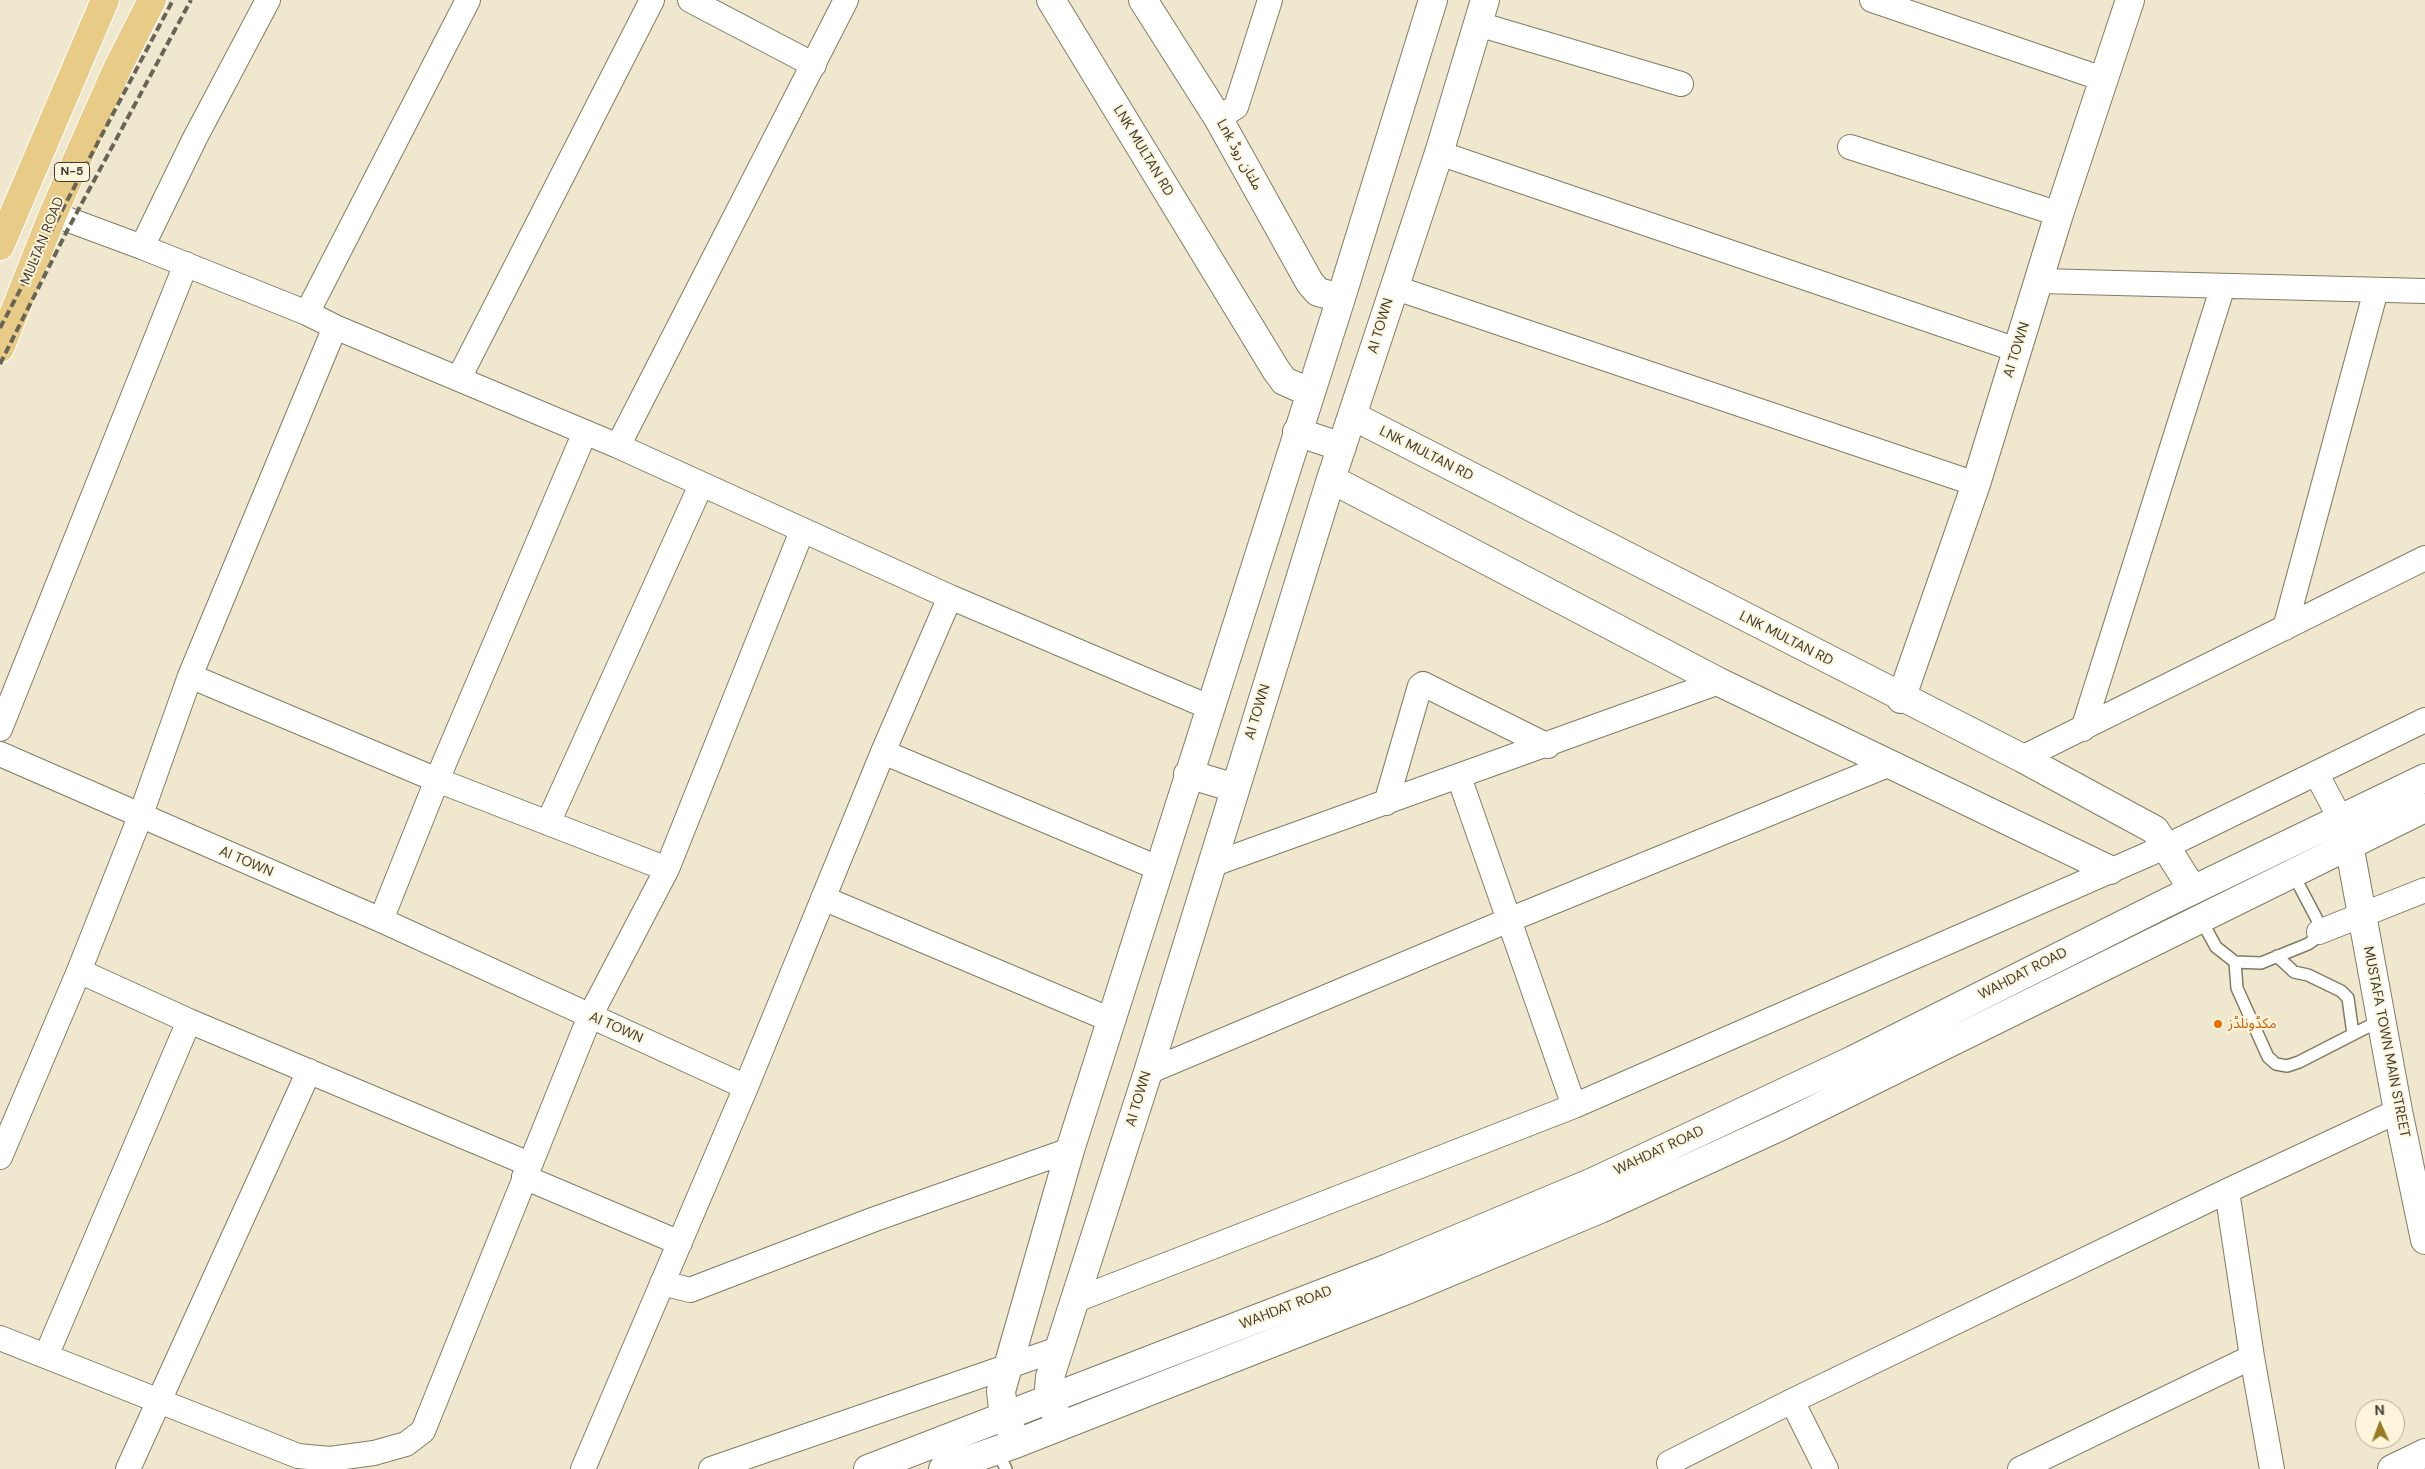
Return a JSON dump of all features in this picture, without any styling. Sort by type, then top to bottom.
[{"type":"main road","name":"N-5","points":[[0,246],[105,0]]},
{"type":"main road","name":"MULTAN ROAD","points":[[0,348],[53,214],[117,69],[152,0]]},
{"type":"street","points":[[142,247],[194,138],[268,0]]},
{"type":"street","points":[[307,313],[468,0]]},
{"type":"street","points":[[459,378],[652,0]]},
{"type":"street","points":[[690,0],[814,65]]},
{"type":"street","points":[[618,446],[846,0]]},
{"type":"street","name":"LNK MULTAN RD","points":[[1051,0],[1276,370],[1284,381],[1309,392]]},
{"type":"street","name":"Lnk ملتان روڈ","points":[[1143,0],[1218,118],[1310,283],[1318,292],[1341,298]]},
{"type":"street","points":[[1218,118],[1236,107],[1270,0]]},
{"type":"street","points":[[1006,1454],[1006,1417],[1001,1391],[1070,1150],[1309,392],[1341,298],[1433,0]]},
{"type":"street","points":[[1872,0],[2103,79]]},
{"type":"street","name":"AI TOWN","points":[[1901,699],[1976,484],[2040,281],[2059,214],[2130,0]]},
{"type":"street","points":[[1481,12],[1681,84]]},
{"type":"street","name":"AI TOWN","points":[[1059,1426],[1049,1384],[1148,1072],[1331,479],[1438,153],[1481,12]]},
{"type":"street","points":[[1850,147],[2059,214]]},
{"type":"street","points":[[1438,153],[2017,350]]},
{"type":"street","points":[[53,214],[186,264],[307,313],[335,327],[618,446],[950,597],[1210,707]]},
{"type":"street","points":[[0,729],[186,264]]},
{"type":"street","points":[[2040,281],[2425,291]]},
{"type":"street","points":[[2083,729],[2223,286]]},
{"type":"street","points":[[1393,287],[1976,484]]},
{"type":"street","points":[[2285,628],[2376,290]]},
{"type":"street","points":[[0,1157],[79,971],[140,817],[190,676],[335,327]]},
{"type":"street","name":"LNK MULTAN RD","points":[[1353,416],[1901,699],[2022,758],[2155,830],[2167,846],[2193,890]]},
{"type":"street","points":[[381,920],[437,780],[585,432]]},
{"type":"street","points":[[1297,432],[1342,448]]},
{"type":"street","points":[[1331,479],[1720,682],[1888,765],[2110,870]]},
{"type":"street","points":[[548,823],[701,485]]},
{"type":"street","points":[[0,1338],[298,1456],[330,1459],[374,1453],[406,1444],[423,1432],[526,1171],[590,1016],[667,869],[802,531]]},
{"type":"street","points":[[2022,758],[2425,558]]},
{"type":"street","points":[[583,1469],[746,1087],[883,752],[950,597]]},
{"type":"street","points":[[190,676],[437,780],[667,869]]},
{"type":"street","points":[[1211,865],[1548,746],[1720,682]]},
{"type":"street","points":[[1386,803],[1420,686],[1423,684],[1548,746]]},
{"type":"street","points":[[1076,1300],[1574,1106],[2167,846],[2425,720]]},
{"type":"street","points":[[883,752],[1158,868]]},
{"type":"street","name":"AI TOWN","points":[[0,754],[140,817],[381,920],[746,1087]]},
{"type":"street","points":[[1148,1072],[1509,920],[1888,765]]},
{"type":"street","points":[[2316,773],[2345,832]]},
{"type":"street","points":[[1188,774],[1235,788]]},
{"type":"street","points":[[1460,777],[1574,1106]]},
{"type":"street","name":"WAHDAT ROAD","points":[[943,1469],[1006,1454],[1059,1426],[1408,1289],[1600,1208],[1790,1122],[2292,872],[2345,832],[2422,787]]},
{"type":"street","name":"WAHDAT ROAD","points":[[868,1469],[1388,1268],[1592,1182],[1853,1060],[2193,890],[2345,832],[2425,808]]},
{"type":"street","name":"MUSTAFA TOWN MAIN STREET","points":[[2345,832],[2363,916],[2398,1111],[2425,1240]]},
{"type":"street","points":[[2319,932],[2425,890]]},
{"type":"street","points":[[823,898],[1111,1020]]},
{"type":"street","points":[[79,971],[189,1021],[309,1071],[680,1243]]},
{"type":"street","points":[[46,1356],[189,1021]]},
{"type":"street","points":[[128,1469],[309,1071]]},
{"type":"street","points":[[1669,1463],[1792,1401],[2227,1191],[2398,1111]]},
{"type":"street","points":[[662,1283],[690,1290],[875,1219],[1070,1150]]},
{"type":"street","points":[[2227,1191],[2252,1357],[2272,1469]]},
{"type":"street","points":[[711,1469],[1061,1348]]},
{"type":"street","points":[[2020,1469],[2252,1357]]},
{"type":"street","points":[[1792,1401],[1826,1469]]},
{"type":"street","points":[[2392,1469],[2425,1453]]},
{"type":"lane","points":[[2200,918],[2216,947],[2235,962],[2261,963],[2308,944],[2318,937],[2320,924],[2292,872]]},
{"type":"lane","points":[[2277,956],[2294,972],[2308,975],[2341,991],[2348,998],[2353,1034]]},
{"type":"lane","points":[[2235,962],[2237,988],[2268,1057],[2276,1064],[2287,1066],[2299,1062],[2382,1019]]},
{"type":"railway","points":[[0,328],[173,0]]},
{"type":"railway","points":[[0,364],[68,229],[191,0]]},
{"type":"place","name":"مکڈونلڈز","points":[[2218,1024]]}]
